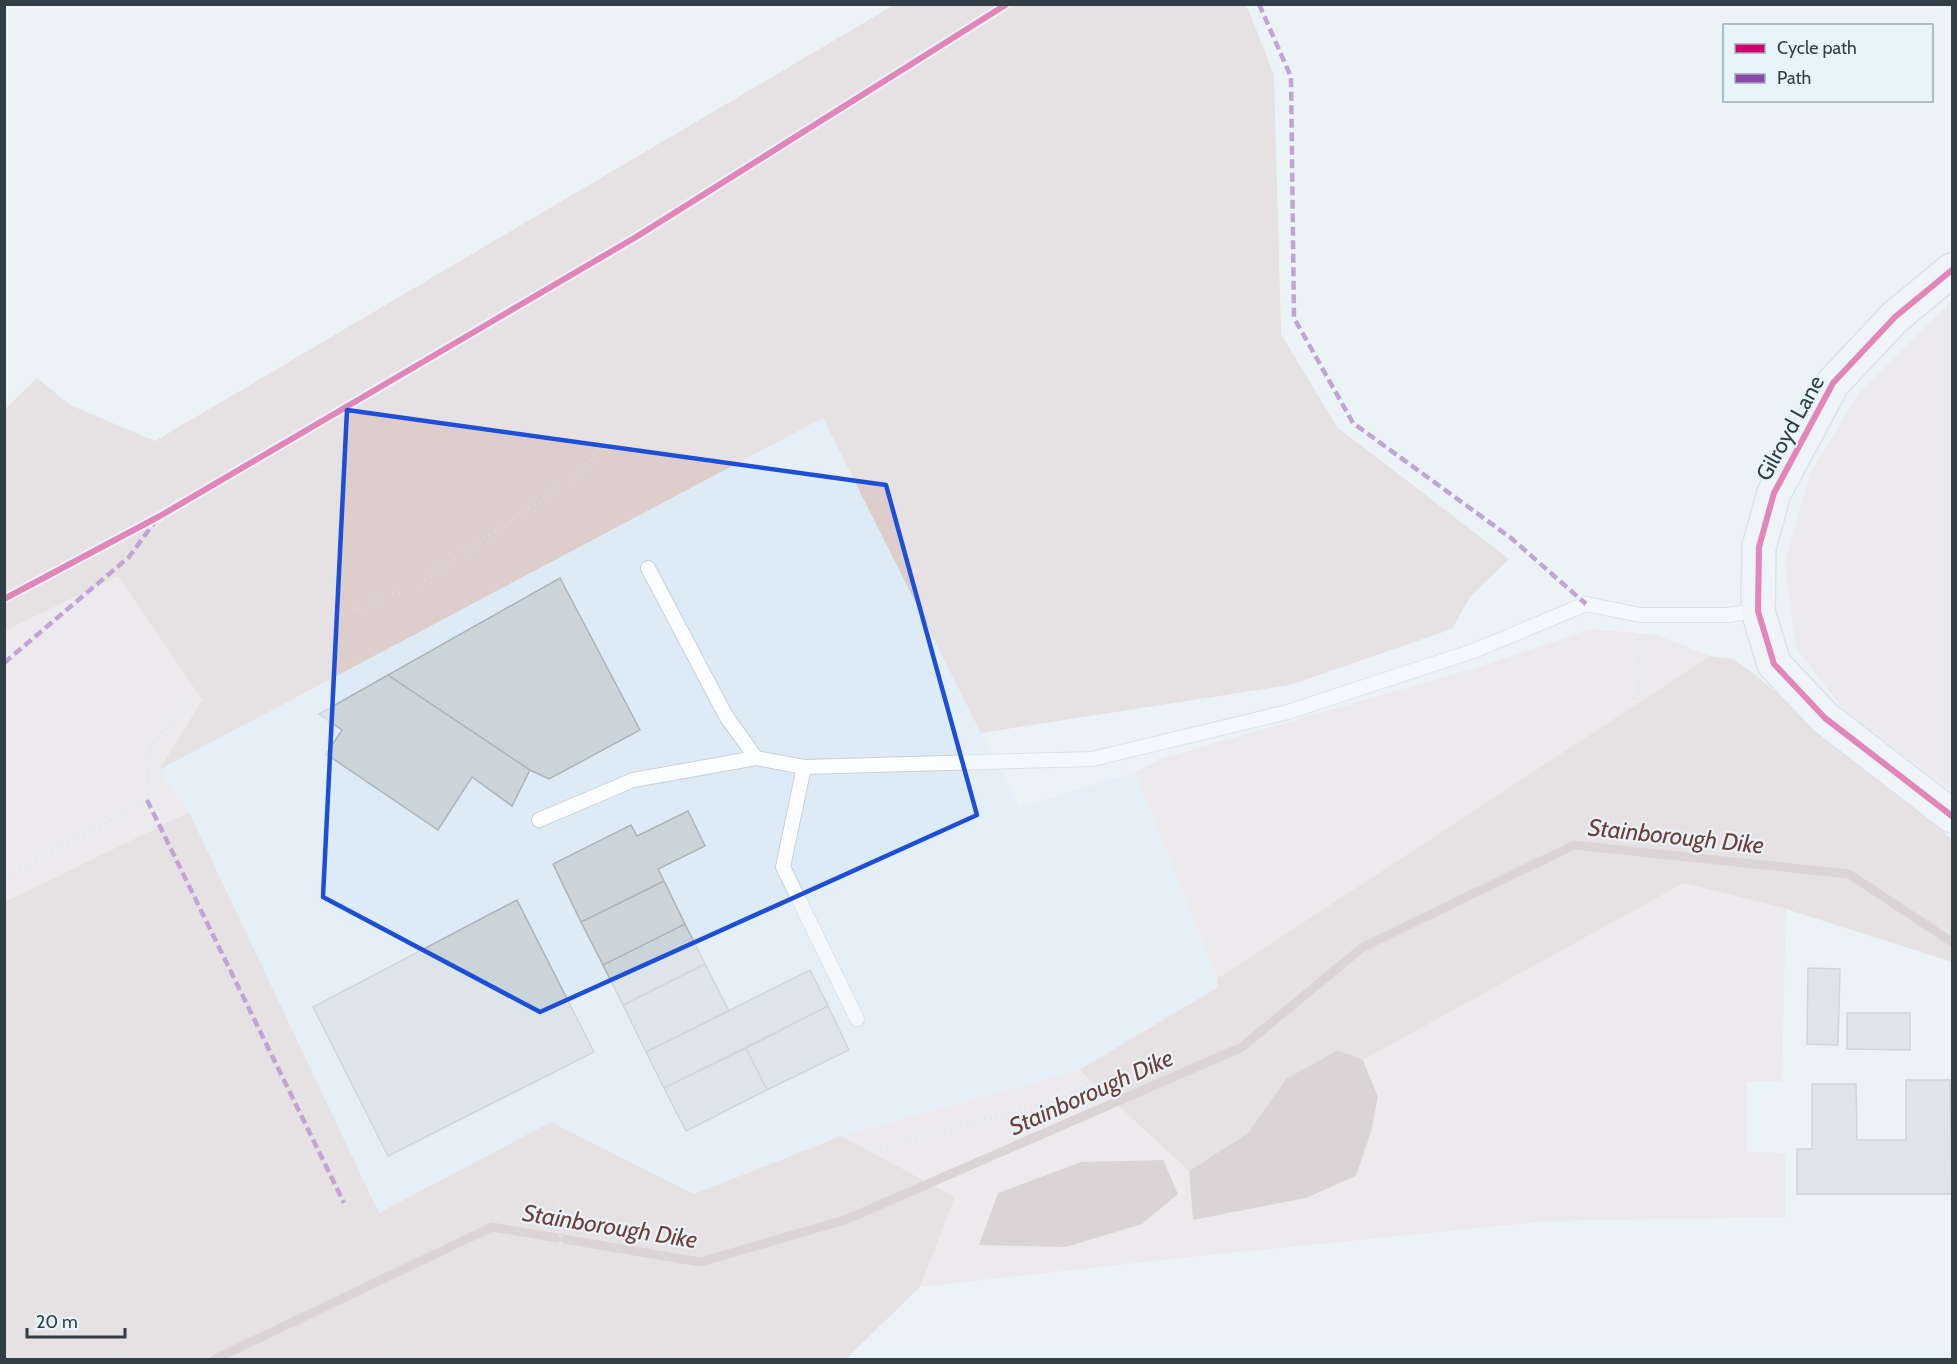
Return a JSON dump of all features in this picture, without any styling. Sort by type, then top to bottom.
[{"type":"street","name":"Gilroyd Lane","points":[[1953,270],[1895,317],[1833,383],[1774,493],[1759,548],[1758,611],[1774,664],[1781,672],[1825,718],[1953,816]]},
{"type":"lane","points":[[648,568],[726,716],[756,758]]},
{"type":"lane","points":[[539,820],[633,780],[756,758],[804,767],[1092,759],[1288,712],[1476,650],[1586,604],[1640,615],[1727,615],[1758,611]]},
{"type":"lane","points":[[804,767],[783,867],[857,1019]]},
{"type":"path","points":[[4,878],[147,800],[150,747],[226,660],[415,586],[573,478],[672,370],[776,350],[977,322],[1019,275],[1011,217],[1078,159],[1172,144],[1204,50],[1206,4]]},
{"type":"path","points":[[636,237],[672,370]]},
{"type":"path","points":[[554,1164],[561,1224],[560,1252]]},
{"type":"path","points":[[96,1359],[365,1247]]},
{"type":"path","points":[[386,1359],[429,1340],[528,1267],[560,1252]]},
{"type":"path","points":[[560,1252],[634,1312],[659,1359]]},
{"type":"highlighted area","points":[[347,410],[886,485],[977,815],[540,1012],[323,897]]},
{"type":"shaded area","points":[[1243,4],[1249,11],[1274,75],[1281,334],[1337,427],[1509,559],[1470,597],[1452,629],[1290,685],[981,733],[823,418],[159,770],[202,700],[118,576],[5,631],[5,409],[37,378],[70,405],[155,441],[894,5]]},
{"type":"shaded area","points":[[1952,300],[1952,791],[1843,709],[1796,648],[1785,563],[1810,473],[1860,392]]},
{"type":"shaded area","points":[[824,418],[1019,808],[1135,772],[1219,986],[1079,1070],[841,1136],[694,1194],[551,1122],[379,1213],[189,812],[159,770]]},
{"type":"shaded area","points":[[118,576],[202,700],[159,770],[189,812],[5,902],[5,631]]},
{"type":"shaded area","points":[[1591,629],[1657,635],[1710,656],[1217,979],[1135,772],[1163,758],[1472,669]]},
{"type":"shaded area","points":[[1710,656],[1733,659],[1753,673],[1952,839],[1952,962],[1786,909],[1684,883],[1363,1060],[1338,1050],[1287,1079],[1248,1133],[1189,1171],[1079,1070],[1218,987],[1217,979]]},
{"type":"shaded area","points":[[189,812],[379,1213],[551,1122],[694,1194],[841,1136],[955,1197],[920,1287],[846,1359],[5,1359],[5,902]]},
{"type":"shaded area","points":[[1684,883],[1786,909],[1782,1081],[1747,1082],[1747,1152],[1785,1153],[1785,1217],[1548,1221],[920,1287],[955,1197],[841,1136],[1079,1070],[1189,1171],[1193,1220],[1306,1198],[1356,1176],[1371,1132],[1378,1097],[1363,1060]]},
{"type":"shaded area","points":[[1338,1050],[1363,1060],[1378,1097],[1371,1132],[1356,1176],[1306,1198],[1193,1220],[1189,1171],[1248,1133],[1286,1079]]},
{"type":"shaded area","points":[[1163,1160],[1178,1194],[1142,1224],[1066,1247],[979,1245],[998,1193],[1081,1162]]},
{"type":"building","points":[[560,578],[640,730],[549,779],[530,770],[388,675]]},
{"type":"building","points":[[388,675],[530,770],[512,806],[472,777],[438,830],[326,754],[342,730],[319,714]]},
{"type":"building","points":[[688,811],[705,846],[658,869],[664,881],[581,922],[553,864],[631,825],[637,836]]},
{"type":"building","points":[[664,881],[685,924],[603,965],[581,922]]},
{"type":"building","points":[[517,900],[594,1052],[388,1156],[313,1007]]},
{"type":"building","points":[[685,924],[705,964],[623,1005],[603,965]]},
{"type":"building","points":[[705,964],[729,1011],[646,1052],[623,1005]]},
{"type":"building","points":[[1808,968],[1840,969],[1838,1045],[1807,1044]]},
{"type":"building","points":[[810,970],[828,1006],[664,1088],[646,1052]]},
{"type":"building","points":[[828,1006],[849,1050],[767,1090],[746,1048]]},
{"type":"building","points":[[1847,1013],[1910,1013],[1910,1050],[1847,1049]]},
{"type":"building","points":[[746,1048],[767,1090],[686,1131],[664,1088]]},
{"type":"building","points":[[1906,1080],[1950,1080],[1952,1194],[1797,1194],[1797,1149],[1812,1149],[1812,1084],[1856,1084],[1857,1140],[1906,1140]]},
{"type":"waterway","name":"Stainborough Dike","points":[[213,1360],[492,1227],[700,1262],[845,1220],[1242,1047],[1363,947],[1574,845],[1849,874],[1952,942]]},
{"type":"marked path","points":[[1259,4],[1291,77],[1294,318],[1353,423],[1511,538],[1586,604]]},
{"type":"marked path","points":[[4,663],[129,557],[154,523]]},
{"type":"marked path","points":[[147,800],[344,1203]]},
{"type":"cycle path","points":[[4,599],[160,516],[636,237],[1007,4]]},
{"type":"cycle path","points":[[1952,270],[1895,317],[1833,383],[1774,493],[1759,547],[1758,611],[1774,664],[1825,718],[1952,816]]}]
